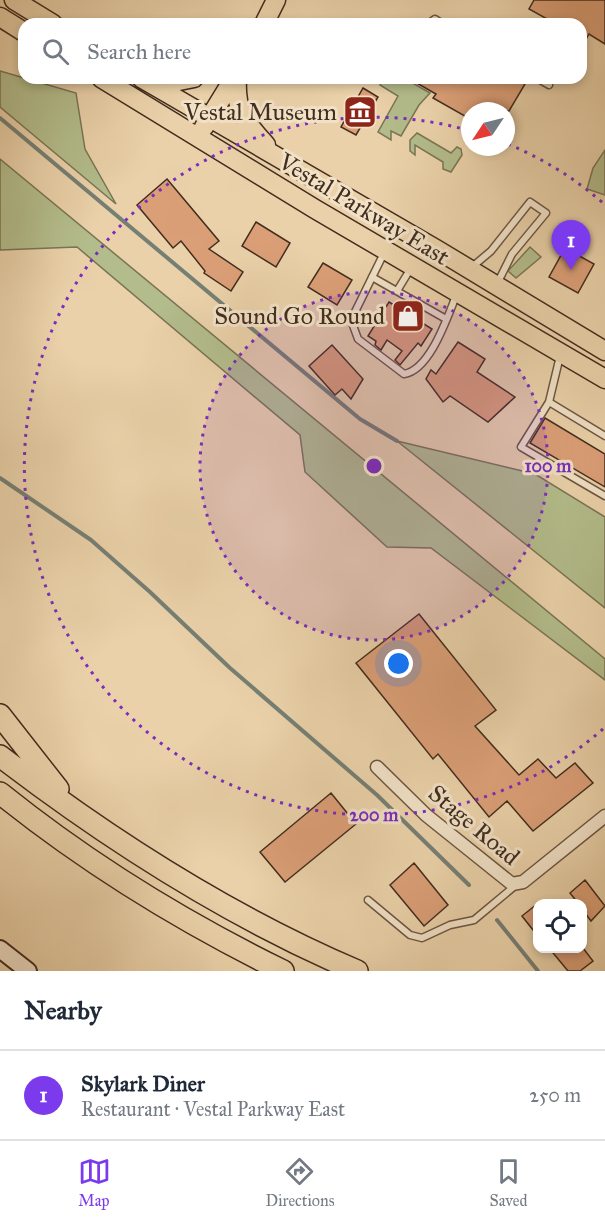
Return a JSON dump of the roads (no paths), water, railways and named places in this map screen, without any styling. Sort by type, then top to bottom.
[{"type":"highway","points":[[0,715],[79,815]]},
{"type":"highway","points":[[0,756],[79,815],[194,889],[270,930],[357,971]]},
{"type":"highway","points":[[0,793],[68,844]]},
{"type":"highway","points":[[0,803],[178,915],[283,971]]},
{"type":"main road","points":[[14,0],[43,18]]},
{"type":"main road","points":[[256,18],[263,0]]},
{"type":"main road","points":[[259,18],[276,0]]},
{"type":"main road","points":[[0,17],[18,28]]},
{"type":"main road","name":"Vestal Parkway East","points":[[111,84],[385,250],[605,379]]},
{"type":"main road","name":"Vestal Parkway East","points":[[151,84],[470,269],[605,351]]},
{"type":"main road","points":[[204,115],[217,84]]},
{"type":"main road","points":[[192,133],[231,84]]},
{"type":"main road","points":[[236,84],[236,99],[246,123],[278,158]]},
{"type":"street","name":"Stage Road","points":[[377,767],[426,815],[516,885],[605,816]]},
{"type":"street","points":[[0,949],[28,971]]},
{"type":"lane","points":[[470,269],[491,251],[530,202],[546,213],[512,254],[497,286]]},
{"type":"lane","points":[[385,250],[351,320],[358,339],[404,374],[414,373],[424,362],[458,292]]},
{"type":"lane","points":[[397,291],[412,266]]},
{"type":"lane","points":[[372,277],[446,320]]},
{"type":"lane","points":[[561,353],[549,402],[521,447],[605,496]]},
{"type":"lane","points":[[549,402],[605,436]]},
{"type":"lane","points":[[368,900],[410,935],[423,938],[450,925],[474,920],[516,885]]},
{"type":"waterway","points":[[0,118],[360,419],[397,441]]},
{"type":"waterway","points":[[0,478],[91,540],[230,668],[377,795],[469,885]]},
{"type":"waterway","points":[[497,920],[538,971]]},
{"type":"place","name":"Vestal Museum","points":[[360,112]]},
{"type":"place","name":"Skylark Diner","points":[[571,270]]},
{"type":"place","name":"Sound Go Round","points":[[408,316]]}]
